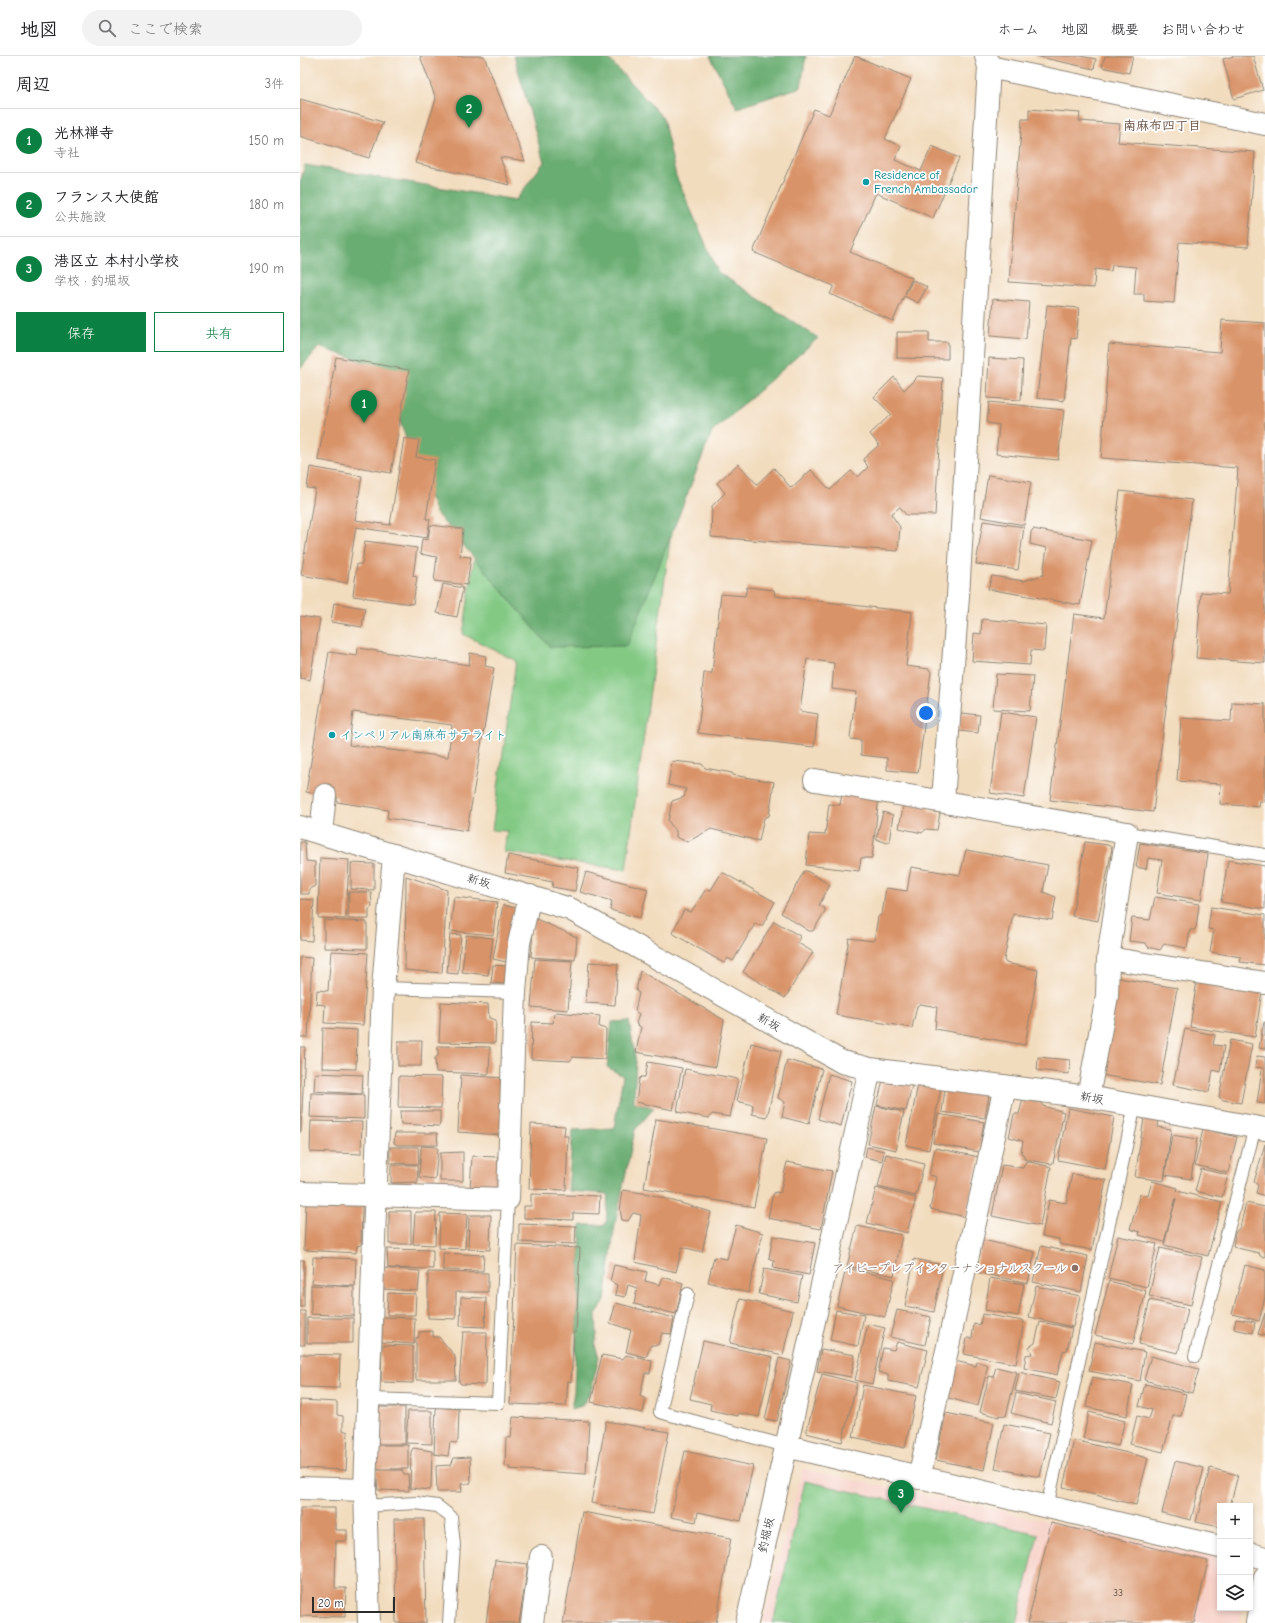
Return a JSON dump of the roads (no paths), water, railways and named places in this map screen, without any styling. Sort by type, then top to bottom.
[{"type":"street","points":[[943,801],[958,596],[988,61],[1265,124]]},
{"type":"street","points":[[815,780],[1128,833],[1108,958],[1107,996],[1088,1097]]},
{"type":"street","points":[[321,833],[325,795]]},
{"type":"street","name":"新坂","points":[[300,827],[530,896],[570,910],[821,1052],[842,1062],[870,1069],[1088,1097],[1260,1128]]},
{"type":"street","points":[[369,1623],[365,1498],[368,1399],[377,1196],[383,988],[394,855]]},
{"type":"street","points":[[300,1193],[508,1198],[514,992],[519,943],[530,896]]},
{"type":"street","points":[[1108,958],[1265,983]]},
{"type":"street","name":"釣堀坂","points":[[746,1623],[870,1069]]},
{"type":"street","points":[[919,1478],[1005,1086]]},
{"type":"street","points":[[786,1446],[1217,1546]]},
{"type":"street","points":[[300,1488],[365,1498]]},
{"type":"street","points":[[1253,1555],[1265,1558]]},
{"type":"street","points":[[532,1623],[542,1557]]},
{"type":"street","points":[[1257,1623],[1265,1577]]},
{"type":"lane","points":[[1128,833],[1265,855]]},
{"type":"lane","points":[[383,988],[514,992]]},
{"type":"lane","points":[[1047,1507],[1135,1105]]},
{"type":"lane","points":[[1195,1356],[1260,1128]]},
{"type":"lane","points":[[368,1399],[498,1402],[508,1198]]},
{"type":"lane","points":[[688,1294],[660,1412],[786,1446]]},
{"type":"lane","points":[[365,1498],[437,1506],[450,1517],[454,1545],[449,1623]]},
{"type":"place","name":"フランス大使館","points":[[469,128]]},
{"type":"place","name":"Residence of French Ambassador","points":[[866,182]]},
{"type":"place","name":"光林禅寺","points":[[364,423]]},
{"type":"place","name":"インペリアル南麻布サテライト","points":[[332,735]]},
{"type":"place","name":"アイビープレプインターナショナルスクール","points":[[1075,1268]]},
{"type":"place","name":"港区立 本村小学校","points":[[901,1513]]},
{"type":"district","name":"南麻布四丁目","points":[[1162,125]]}]
